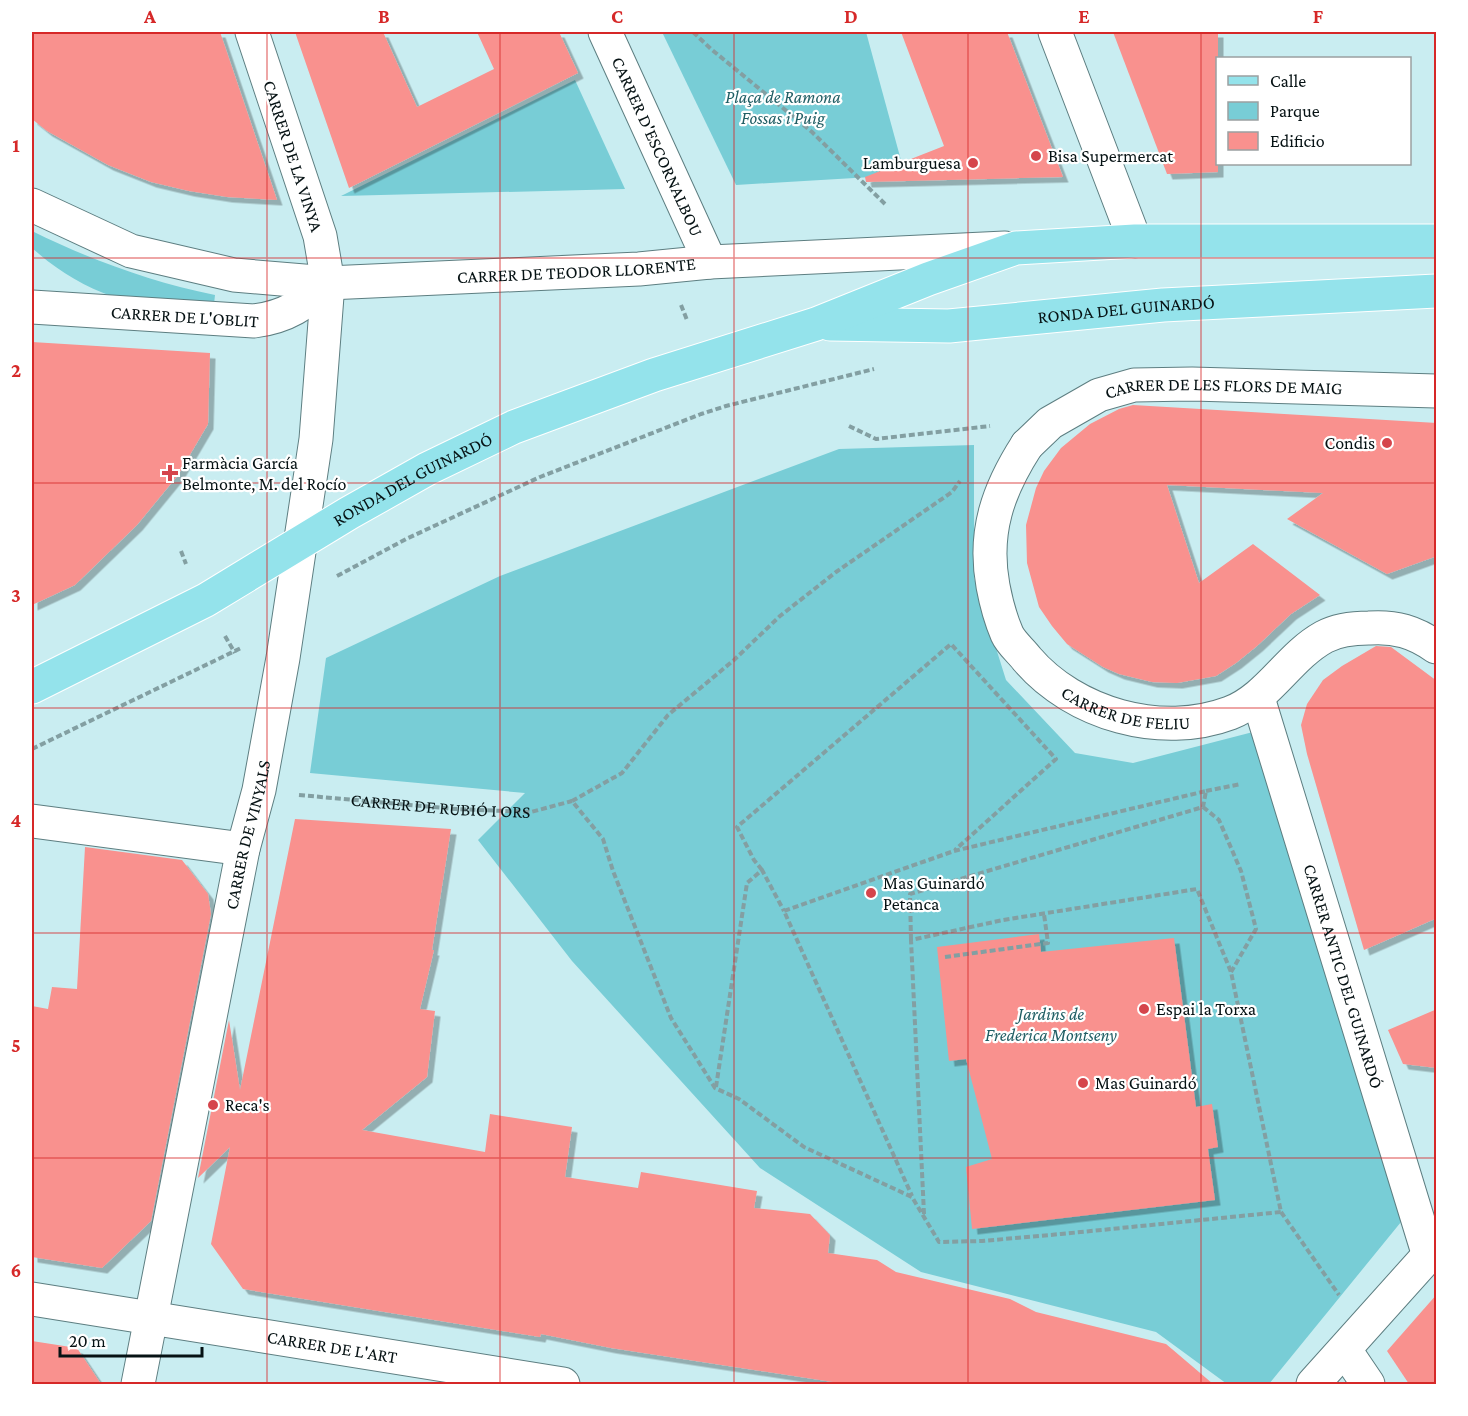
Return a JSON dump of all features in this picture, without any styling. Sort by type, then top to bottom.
[{"type":"main road","points":[[1135,241],[1437,241]]},
{"type":"main road","name":"CARRER DE TEODOR LLORENTE","points":[[1016,248],[1135,241]]},
{"type":"main road","name":"RONDA DEL GUINARDÓ","points":[[32,687],[206,600],[349,513],[427,469],[514,427],[654,375],[816,324],[928,279],[1016,248]]},
{"type":"main road","name":"RONDA DEL GUINARDÓ","points":[[816,324],[949,326],[1163,305],[1437,291]]},
{"type":"street","name":"CARRER DE LA VINYA","points":[[252,32],[320,236],[328,283]]},
{"type":"street","name":"CARRER D'ESCORNALBOU","points":[[605,32],[710,262]]},
{"type":"street","points":[[1055,32],[1135,241]]},
{"type":"street","name":"CARRER DE TEODOR LLORENTE","points":[[32,205],[131,251],[234,275],[328,283],[639,269],[710,262],[1016,248]]},
{"type":"street","name":"CARRER DE L'OBLIT","points":[[32,307],[254,321],[273,319],[302,305],[328,283]]},
{"type":"street","name":"CARRER DE VINYALS","points":[[138,1384],[243,849],[258,790],[283,658],[316,439],[328,283]]},
{"type":"street","name":"CARRER DE LES FLORS DE MAIG","points":[[1027,445],[1050,423],[1088,401],[1099,395],[1134,386],[1192,384],[1437,391]]},
{"type":"street","name":"CARRER DE FELIU","points":[[1027,445],[998,498],[992,521],[990,570],[995,594],[1008,636],[1040,674],[1082,703],[1119,715],[1156,723],[1204,721],[1231,712],[1258,698],[1291,663],[1326,636],[1348,630],[1386,627],[1404,629],[1437,647]]},
{"type":"street","name":"CARRER ANTIC DEL GUINARDÓ","points":[[1258,698],[1433,1252]]},
{"type":"street","points":[[32,821],[243,849]]},
{"type":"street","points":[[1313,1384],[1433,1252]]},
{"type":"street","name":"CARRER DE L'ART","points":[[32,1299],[563,1384]]},
{"type":"street","points":[[1345,1350],[1368,1384]]},
{"type":"path","points":[[693,32],[812,132],[887,206]]},
{"type":"path","points":[[332,578],[406,539],[540,477],[726,406]]},
{"type":"path","points":[[849,426],[876,439],[994,425]]},
{"type":"path","name":"CARRER DE RUBIÓ I ORS","points":[[309,796],[455,809],[531,812],[572,801],[622,773],[669,715],[734,660],[780,616],[836,572],[952,492],[965,473]]},
{"type":"path","points":[[181,551],[188,567]]},
{"type":"path","points":[[954,850],[1056,759],[951,644],[737,827],[784,911],[912,1197],[939,1242],[982,1241],[1281,1212]]},
{"type":"path","points":[[32,749],[246,646]]},
{"type":"path","points":[[784,911],[954,850],[1232,786]]},
{"type":"path","points":[[1203,807],[1206,791]]},
{"type":"path","points":[[572,801],[603,839],[613,871],[671,1018],[715,1088],[739,1099],[804,1147],[912,1197]]},
{"type":"path","points":[[924,1214],[910,894],[1203,807]]},
{"type":"path","points":[[1203,807],[1219,820],[1241,871],[1256,929],[1231,972]]},
{"type":"path","points":[[715,1088],[747,884],[762,870]]},
{"type":"path","points":[[911,940],[1044,914],[1197,889],[1231,972],[1281,1212],[1344,1301]]},
{"type":"path","points":[[945,957],[1048,943],[1044,914]]},
{"type":"green space","name":"Plaça de Ramona Fossas i Puig","points":[[662,32],[866,32],[905,175],[736,185]]},
{"type":"green space","points":[[575,80],[625,189],[341,196]]},
{"type":"green space","points":[[32,231],[122,269],[168,284],[215,295],[214,304],[114,297],[102,293],[70,277],[32,248]]},
{"type":"green space","name":"Jardins de Frederica Montseny","points":[[974,445],[974,578],[1006,680],[1075,753],[1133,763],[1253,732],[1401,1222],[1269,1384],[1227,1384],[1156,1332],[921,1272],[760,1168],[572,961],[478,840],[525,793],[310,773],[326,658],[500,576],[839,449]]},
{"type":"building","points":[[32,32],[220,32],[277,200],[227,197],[151,182],[108,165],[47,131],[32,119]]},
{"type":"building","points":[[295,32],[383,32],[417,107],[494,69],[477,32],[559,32],[578,73],[349,188]]},
{"type":"building","points":[[901,32],[1007,32],[1063,177],[866,182],[865,177],[944,146]]},
{"type":"building","points":[[1113,32],[1218,32],[1216,165],[1218,165],[1218,172],[1167,174]]},
{"type":"building","points":[[32,342],[210,353],[208,424],[178,475],[137,525],[75,585],[32,605]]},
{"type":"building","points":[[1133,405],[1437,423],[1437,556],[1387,574],[1287,519],[1323,493],[1167,485],[1199,583],[1253,544],[1320,595],[1291,614],[1257,646],[1216,676],[1177,683],[1152,682],[1119,674],[1103,667],[1067,644],[1039,607],[1027,563],[1026,525],[1036,488],[1044,471],[1061,448],[1090,424],[1119,409]]},
{"type":"building","points":[[1376,646],[1391,647],[1437,681],[1437,918],[1364,950],[1307,754],[1301,725],[1307,704],[1323,680]]},
{"type":"building","points":[[295,819],[451,829],[432,950],[434,950],[420,1009],[435,1011],[427,1077],[362,1130],[485,1152],[490,1114],[572,1127],[565,1177],[638,1188],[641,1172],[757,1191],[754,1208],[810,1214],[830,1235],[828,1253],[877,1260],[896,1272],[1010,1299],[1036,1312],[1166,1344],[1213,1384],[846,1384],[611,1348],[541,1334],[540,1337],[243,1289],[211,1244],[230,1147],[198,1178],[229,1020],[240,1090]]},
{"type":"building","points":[[85,847],[182,860],[208,894],[211,914],[151,1221],[102,1268],[32,1257],[32,1006],[48,1009],[52,987],[77,989]]},
{"type":"building","name":"Mas Guinardó","points":[[1039,934],[1041,952],[1174,938],[1196,1107],[1212,1104],[1218,1147],[1208,1149],[1215,1200],[972,1229],[966,1167],[992,1159],[966,1059],[949,1061],[937,947]]},
{"type":"building","points":[[1437,1009],[1437,1068],[1403,1064],[1388,1030]]},
{"type":"building","points":[[1437,1294],[1437,1384],[1409,1384],[1387,1351]]},
{"type":"building","points":[[32,1341],[77,1348],[101,1384],[32,1384]]},
{"type":"place","name":"Bisa Supermercat","points":[[1036,156]]},
{"type":"place","name":"Lamburguesa","points":[[973,163]]},
{"type":"place","name":"Condis","points":[[1387,443]]},
{"type":"place","name":"Farmàcia García Belmonte, M. del Rocío","points":[[170,473]]},
{"type":"place","name":"Mas Guinardó Petanca","points":[[871,893]]},
{"type":"place","name":"Espai la Torxa","points":[[1144,1009]]},
{"type":"place","name":"Mas Guinardó","points":[[1083,1083]]},
{"type":"place","name":"Reca's","points":[[213,1105]]}]
